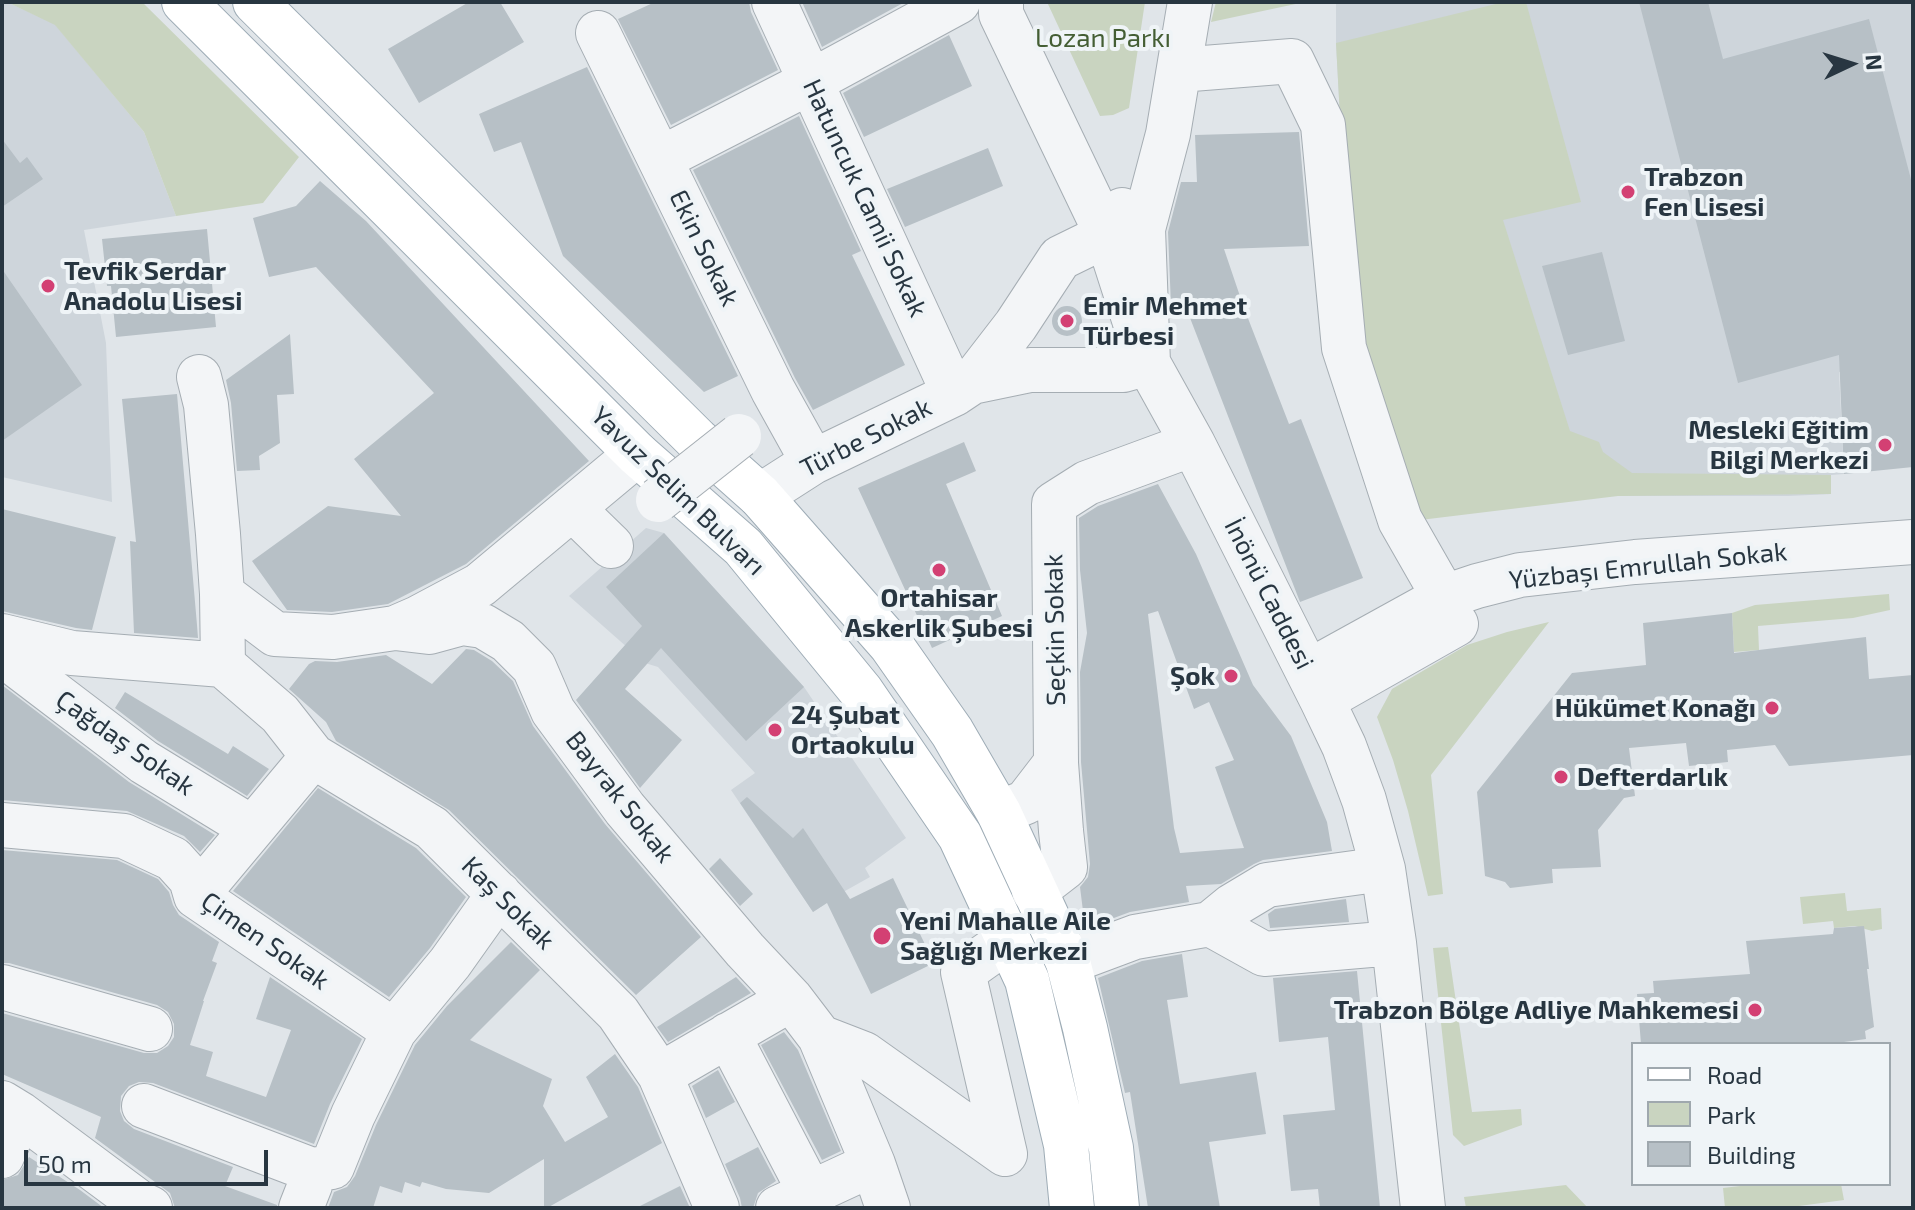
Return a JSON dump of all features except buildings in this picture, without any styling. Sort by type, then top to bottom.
[{"type":"main road","name":"Yavuz Selim Bulvarı","points":[[184,2],[637,454],[743,547],[861,691],[960,836],[1027,980],[1066,1145],[1072,1208]]},
{"type":"main road","name":"Yavuz Selim Bulvarı","points":[[255,2],[697,440],[738,450],[760,496],[891,645],[952,732],[1053,863],[1068,962],[1111,1148],[1117,1208]]},
{"type":"street","name":"Hatuncuk Camii Sokak","points":[[774,2],[963,388]]},
{"type":"street","points":[[660,159],[958,2]]},
{"type":"street","points":[[1148,363],[1143,229],[1168,134],[1190,2]]},
{"type":"street","name":"İnönü Caddesi","points":[[995,6],[1107,235],[1148,363],[1193,444],[1315,686],[1344,746],[1364,800],[1383,869],[1394,943],[1423,1208]]},
{"type":"street","name":"Ekin Sokak","points":[[598,33],[773,390],[813,462]]},
{"type":"street","points":[[1179,70],[1292,61],[1323,125],[1344,348],[1400,520],[1444,597]]},
{"type":"street","points":[[1107,235],[1168,134]]},
{"type":"street","name":"Türbe Sokak","points":[[963,388],[1016,325],[1060,258],[1107,235]]},
{"type":"street","name":"Türbe Sokak","points":[[760,496],[813,462],[963,388],[1030,370],[1123,370],[1148,363]]},
{"type":"street","points":[[199,377],[206,405],[222,594],[246,645]]},
{"type":"street","name":"Seçkin Sokak","points":[[1053,863],[1056,763],[1054,504],[1087,483],[1193,444]]},
{"type":"street","points":[[658,500],[738,450]]},
{"type":"street","points":[[2,636],[72,653],[246,645],[275,634],[333,637],[395,628],[480,585],[637,454]]},
{"type":"street","points":[[572,508],[611,546]]},
{"type":"street","name":"Yüzbaşı Emrullah Sokak","points":[[1315,686],[1444,597],[1520,575],[1635,562],[1913,542]]},
{"type":"street","name":"Yüzbaşı Emrullah Sokak","points":[[1315,686],[1459,623],[1524,604],[1913,569]]},
{"type":"street","name":"Bayrak Sokak","points":[[395,628],[429,632],[462,623],[483,626],[508,641],[534,667],[553,711],[625,809],[745,950],[791,999],[820,1037],[888,1208]]},
{"type":"street","name":"Kaş Sokak","points":[[246,645],[280,714],[313,756],[432,828],[618,1013],[660,1075],[717,1208]]},
{"type":"street","name":"Çağdaş Sokak","points":[[2,654],[144,762],[252,828]]},
{"type":"street","points":[[196,896],[313,756]]},
{"type":"street","points":[[1053,863],[1012,808],[1056,763]]},
{"type":"street","name":"Çimen Sokak","points":[[2,825],[124,836],[173,859],[191,879],[196,896],[394,1031]]},
{"type":"street","points":[[1068,962],[1135,937],[1210,924],[1232,906],[1267,885],[1383,869]]},
{"type":"street","points":[[144,1106],[306,1189],[332,1167],[353,1115],[394,1031],[450,963],[499,894]]},
{"type":"street","points":[[1210,924],[1264,954],[1394,943]]},
{"type":"street","points":[[820,1037],[864,1054],[1005,1154],[963,972],[1008,940]]},
{"type":"street","points":[[2,987],[150,1029]]},
{"type":"street","points":[[660,1075],[791,999]]},
{"type":"street","points":[[728,1035],[795,1201],[873,1164]]},
{"type":"street","points":[[2,1156],[11,1109],[144,1207]]},
{"type":"shaded area","name":"Tevfik Serdar Anadolu Lisesi","points":[[2,2],[55,24],[144,132],[176,216],[84,230],[106,343],[112,502],[2,477]]},
{"type":"shaded area","name":"Trabzon Fen Lisesi","points":[[1336,2],[1913,2],[1913,364],[1839,372],[1844,474],[1831,475],[1831,494],[1618,496],[1352,340]]},
{"type":"shaded area","name":"24 Şubat Ortaokulu","points":[[646,528],[664,533],[804,687],[906,838],[865,868],[870,877],[813,912],[731,790],[755,773],[658,667],[645,663],[569,596]]},
{"type":"green space","points":[[7,2],[142,2],[299,157],[263,203],[176,216],[144,132],[55,25]]},
{"type":"green space","name":"Lozan Parkı","points":[[1047,2],[1145,2],[1129,108],[1113,115],[1100,116]]},
{"type":"green space","points":[[1216,2],[1305,2],[1211,22]]},
{"type":"green space","points":[[1504,2],[1526,2],[1581,202],[1503,220],[1570,431],[1599,442],[1603,452],[1632,473],[1831,475],[1831,494],[1618,496],[1412,521],[1352,340],[1336,43]]},
{"type":"green space","points":[[1889,594],[1890,610],[1853,618],[1758,626],[1759,650],[1734,652],[1732,613],[1755,605]]},
{"type":"green space","points":[[1549,622],[1431,775],[1443,894],[1428,896],[1408,811],[1377,717],[1392,689],[1467,645]]},
{"type":"green space","points":[[1845,893],[1847,911],[1881,908],[1882,929],[1872,931],[1855,926],[1834,928],[1833,921],[1803,924],[1800,897]]},
{"type":"green space","points":[[1448,947],[1472,1112],[1521,1109],[1522,1125],[1464,1146],[1453,1135],[1433,948]]},
{"type":"green space","points":[[1566,1185],[1588,1208],[1466,1208],[1464,1197]]},
{"type":"green space","points":[[1841,1186],[1844,1200],[1784,1208],[1725,1208],[1723,1188]]},
{"type":"place","name":"Trabzon Fen Lisesi","points":[[1628,192]]},
{"type":"place","name":"Tevfik Serdar Anadolu Lisesi","points":[[48,286]]},
{"type":"place","name":"Emir Mehmet Türbesi","points":[[1067,321]]},
{"type":"place","name":"Mesleki Eğitim Bilgi Merkezi","points":[[1885,445]]},
{"type":"place","name":"Ortahisar Askerlik Şubesi","points":[[939,570]]},
{"type":"place","name":"Şok","points":[[1231,676]]},
{"type":"place","name":"Hükümet Konağı","points":[[1772,708]]},
{"type":"place","name":"24 Şubat Ortaokulu","points":[[775,730]]},
{"type":"place","name":"Defterdarlık","points":[[1561,777]]},
{"type":"place","name":"Yeni Mahalle Aile Sağlığı Merkezi","points":[[882,936]]},
{"type":"place","name":"Trabzon Bölge Adliye Mahkemesi","points":[[1755,1010]]}]
